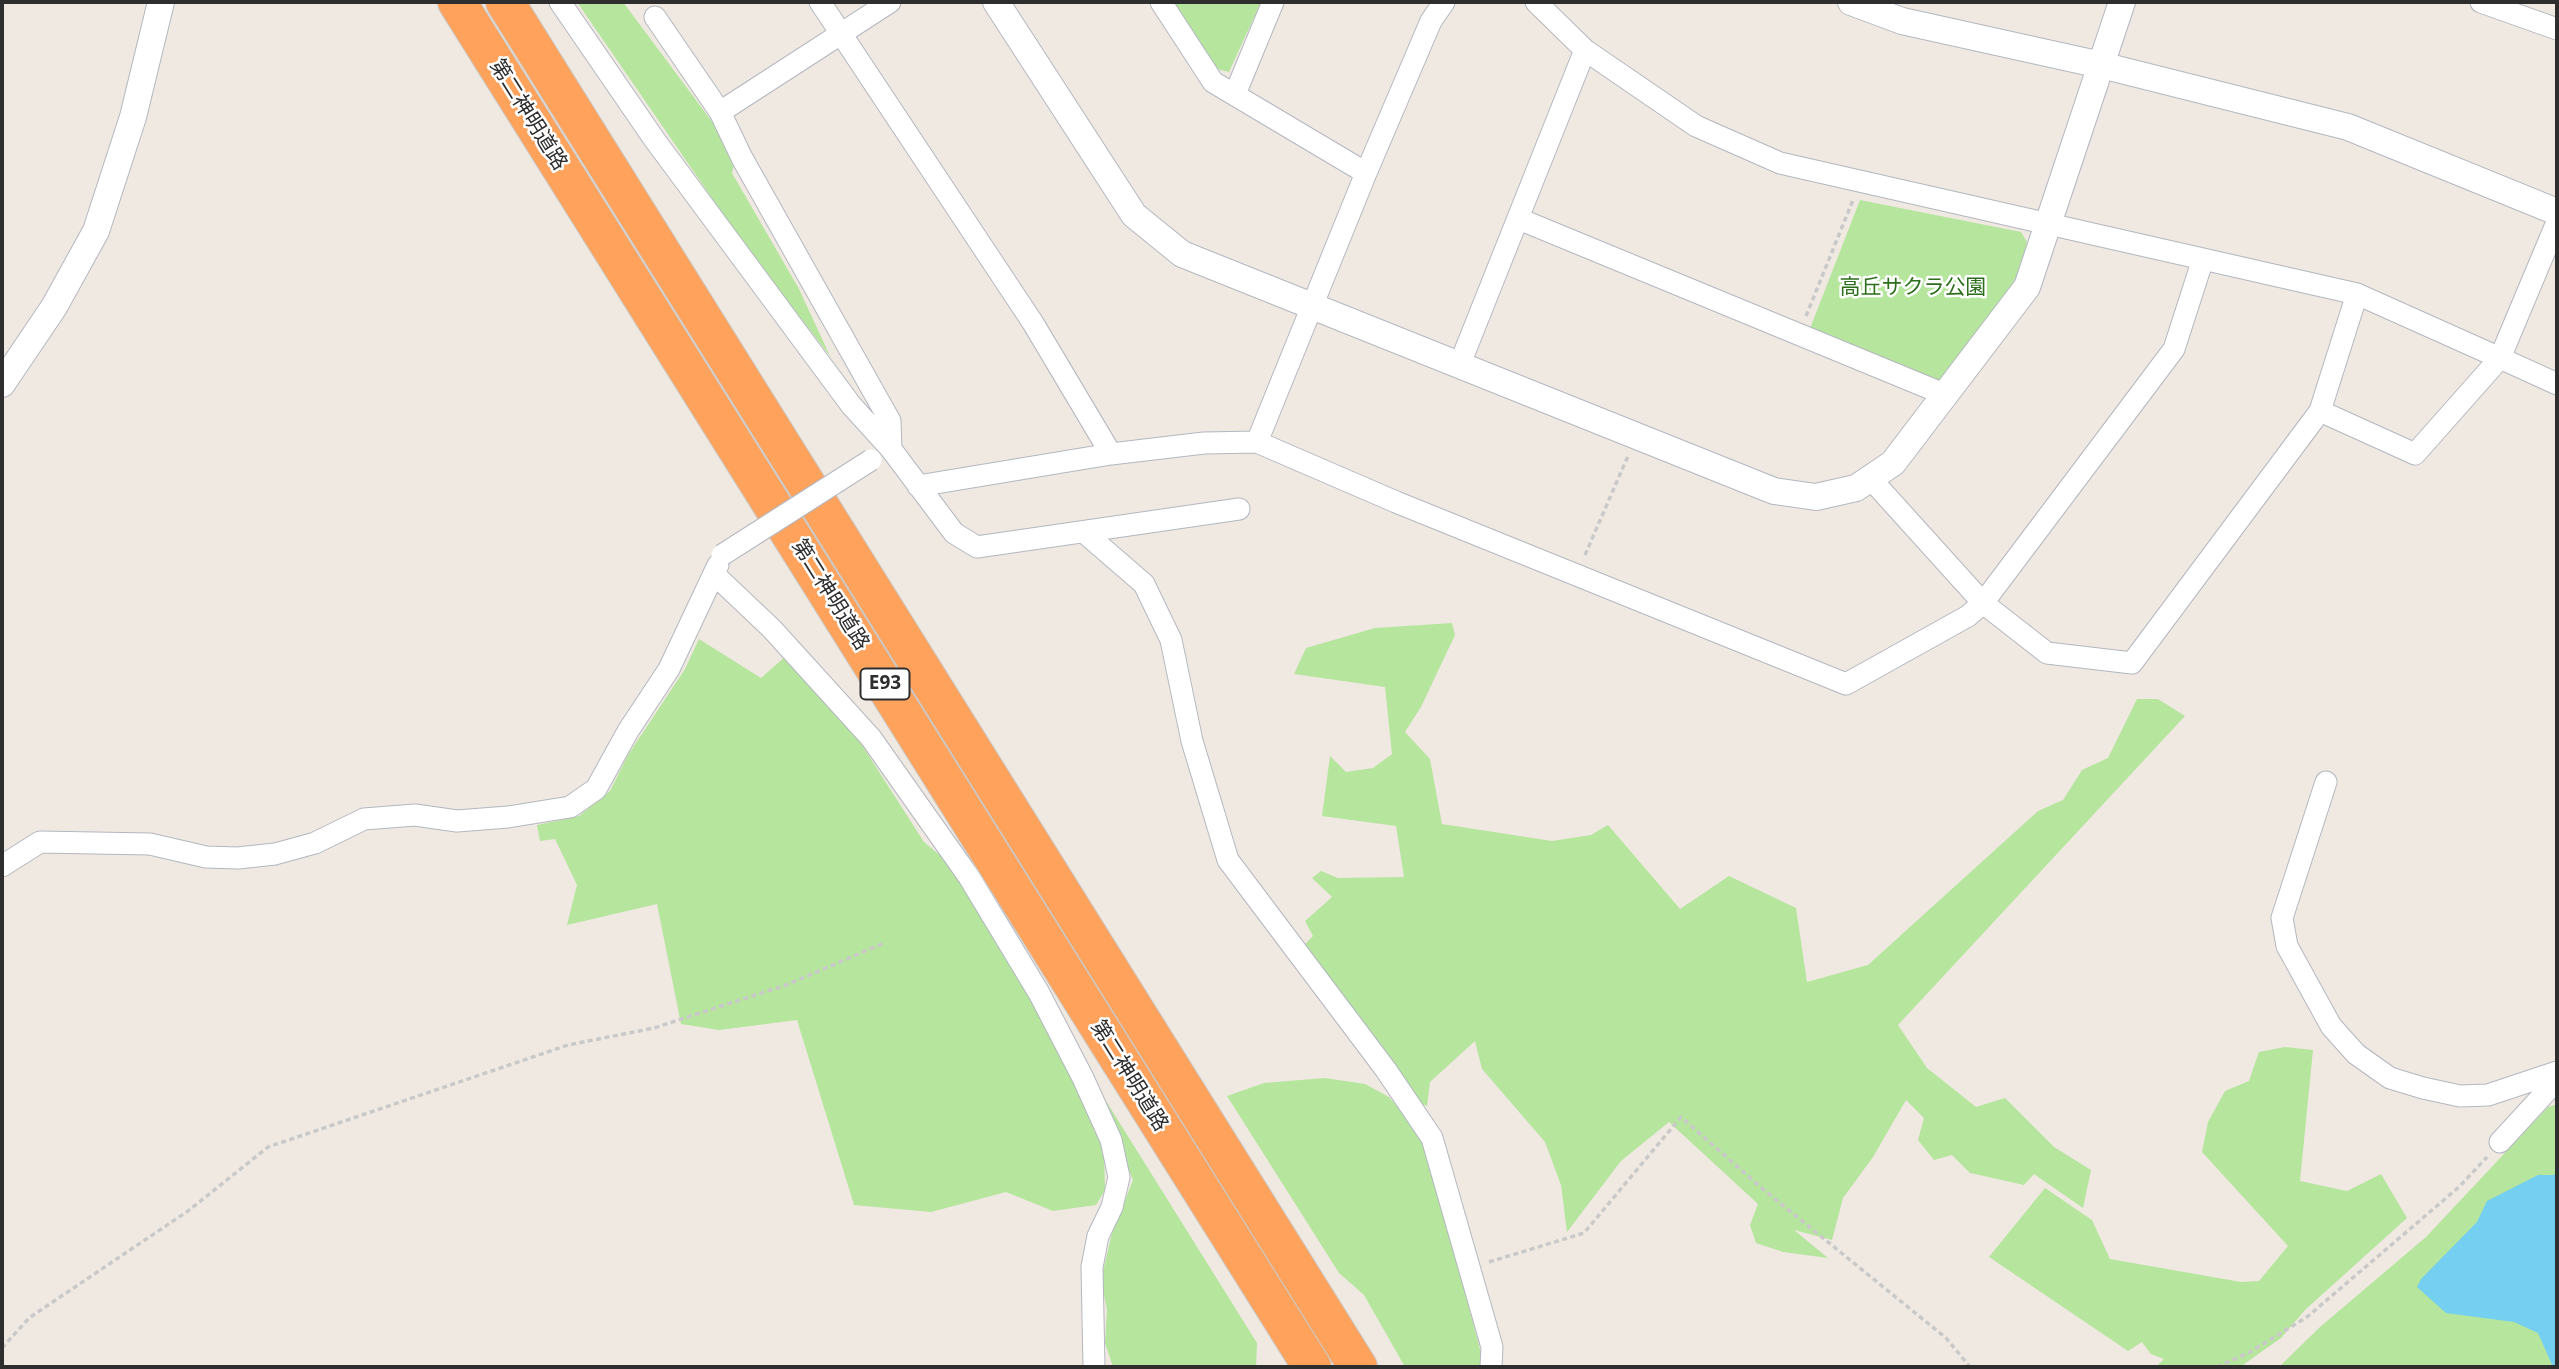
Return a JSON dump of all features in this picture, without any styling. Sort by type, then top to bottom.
[{"type":"highway","name":"第二神明道路","points":[[457,2],[1312,1367]]},
{"type":"highway","name":"第二神明道路","points":[[505,2],[1358,1367]]},
{"type":"street","points":[[2,384],[54,307],[96,231],[133,117],[161,2]]},
{"type":"street","points":[[560,2],[654,139],[850,405],[891,449],[954,533],[977,547],[1239,509]]},
{"type":"street","points":[[820,2],[1032,323],[1111,454]]},
{"type":"street","points":[[720,112],[890,2]]},
{"type":"street","points":[[996,2],[1134,215],[1182,254],[1774,491],[1816,497],[1856,488],[1893,463],[2027,287],[2122,2]]},
{"type":"street","points":[[1161,2],[1213,82],[1366,173]]},
{"type":"street","points":[[1235,94],[1273,2]]},
{"type":"street","points":[[1257,442],[1314,307],[1366,173],[1431,21],[1444,2]]},
{"type":"street","points":[[1536,2],[1584,50],[1696,125],[1780,163],[2357,294],[2557,384]]},
{"type":"street","points":[[1851,2],[1902,21],[2101,65],[2348,127],[2557,212]]},
{"type":"street","points":[[2481,2],[2557,29]]},
{"type":"street","points":[[655,17],[720,112],[742,158],[890,421],[891,449]]},
{"type":"street","points":[[1459,366],[1584,50]]},
{"type":"street","points":[[1519,219],[1946,395]]},
{"type":"street","points":[[2320,411],[2415,454],[2500,358],[2557,222]]},
{"type":"street","points":[[918,486],[1111,454],[1204,443],[1257,442],[1576,576],[1846,684],[1968,615],[1983,603],[2174,349],[2203,260]]},
{"type":"street","points":[[1870,478],[1983,603],[2047,653],[2132,663],[2320,411],[2357,294]]},
{"type":"street","points":[[2,866],[40,842],[150,845],[206,856],[238,858],[275,854],[315,842],[364,819],[415,815],[457,821],[508,817],[570,807],[596,789],[628,731],[669,669],[718,565],[891,449]]},
{"type":"street","points":[[1085,533],[1144,584],[1171,640],[1192,741],[1228,860],[1386,1070],[1432,1138],[1492,1347],[1490,1367]]},
{"type":"street","points":[[718,565],[871,738],[969,877],[1040,993],[1083,1078],[1111,1140],[1119,1177],[1112,1207],[1098,1236],[1092,1267],[1094,1367]]},
{"type":"street","points":[[2326,782],[2281,918],[2287,946],[2331,1026],[2356,1054],[2390,1078],[2435,1091],[2460,1096],[2488,1095],[2557,1072]]},
{"type":"street","points":[[2500,1142],[2557,1080]]},
{"type":"path","points":[[1799,335],[1860,181]]},
{"type":"path","points":[[1576,576],[1637,437]]},
{"type":"path","points":[[2,1348],[29,1318],[188,1211],[268,1147],[568,1045],[654,1028],[786,985],[884,943]]},
{"type":"path","points":[[1470,1268],[1584,1233],[1681,1117],[1764,1190],[1946,1338],[1970,1367]]},
{"type":"path","points":[[2217,1367],[2250,1352],[2307,1317],[2459,1187],[2500,1142]]},
{"type":"green space","points":[[577,2],[623,2],[716,127],[734,164],[732,173],[799,289],[830,356],[747,249]]},
{"type":"green space","points":[[1174,2],[1261,2],[1229,72],[1217,69]]},
{"type":"green space","name":"高丘サクラ公園","points":[[1860,200],[2021,232],[2027,242],[2021,266],[2010,289],[1945,379],[1933,380],[1809,331]]},
{"type":"green space","points":[[1452,623],[1455,635],[1421,707],[1405,732],[1430,759],[1442,824],[1552,841],[1591,835],[1608,825],[1680,909],[1729,876],[1796,908],[1807,982],[1868,965],[2038,811],[2063,800],[2082,770],[2108,758],[2137,699],[2158,699],[2185,716],[1898,1025],[1927,1068],[1976,1107],[2005,1098],[2054,1147],[2091,1170],[2083,1208],[2034,1174],[2024,1185],[1970,1173],[1952,1155],[1934,1160],[1918,1140],[1924,1118],[1906,1100],[1873,1157],[1843,1198],[1832,1240],[1794,1230],[1828,1258],[1783,1252],[1756,1243],[1750,1225],[1758,1204],[1669,1122],[1621,1161],[1567,1232],[1561,1185],[1545,1142],[1482,1069],[1475,1041],[1430,1082],[1427,1106],[1415,1102],[1303,946],[1313,936],[1305,921],[1332,897],[1312,878],[1321,871],[1338,878],[1404,877],[1396,826],[1322,816],[1330,756],[1346,772],[1373,768],[1392,754],[1385,687],[1294,674],[1306,648],[1375,628]]},
{"type":"green space","points":[[699,639],[761,678],[787,655],[835,703],[924,842],[954,867],[1020,974],[1074,1079],[1104,1149],[1105,1190],[1096,1205],[1053,1211],[1006,1192],[931,1212],[854,1205],[797,1020],[719,1030],[681,1024],[657,904],[567,925],[577,885],[555,839],[540,841],[537,825],[579,816],[610,791],[628,755],[685,669]]},
{"type":"green space","points":[[2285,1047],[2313,1050],[2300,1181],[2347,1191],[2381,1174],[2407,1218],[2305,1310],[2281,1338],[2240,1367],[2156,1367],[2164,1359],[2151,1354],[2142,1342],[2128,1351],[1989,1257],[2045,1188],[2092,1220],[2110,1259],[2241,1282],[2259,1281],[2288,1246],[2202,1152],[2208,1122],[2225,1091],[2249,1081],[2259,1052]]},
{"type":"green space","points":[[1091,1077],[1257,1343],[1256,1367],[1113,1367],[1105,1343],[1107,1310],[1101,1280],[1112,1233],[1133,1180]]},
{"type":"green space","points":[[1325,1078],[1365,1084],[1389,1097],[1410,1121],[1427,1149],[1481,1353],[1481,1367],[1405,1367],[1364,1295],[1339,1273],[1227,1096],[1264,1083]]},
{"type":"green space","points":[[2557,1104],[2557,1367],[2279,1367],[2320,1327],[2426,1237],[2548,1107]]},
{"type":"water","points":[[2557,1169],[2557,1367],[2553,1367],[2538,1333],[2514,1322],[2446,1313],[2417,1287],[2421,1279],[2477,1222],[2487,1201],[2538,1175],[2554,1175]]}]
